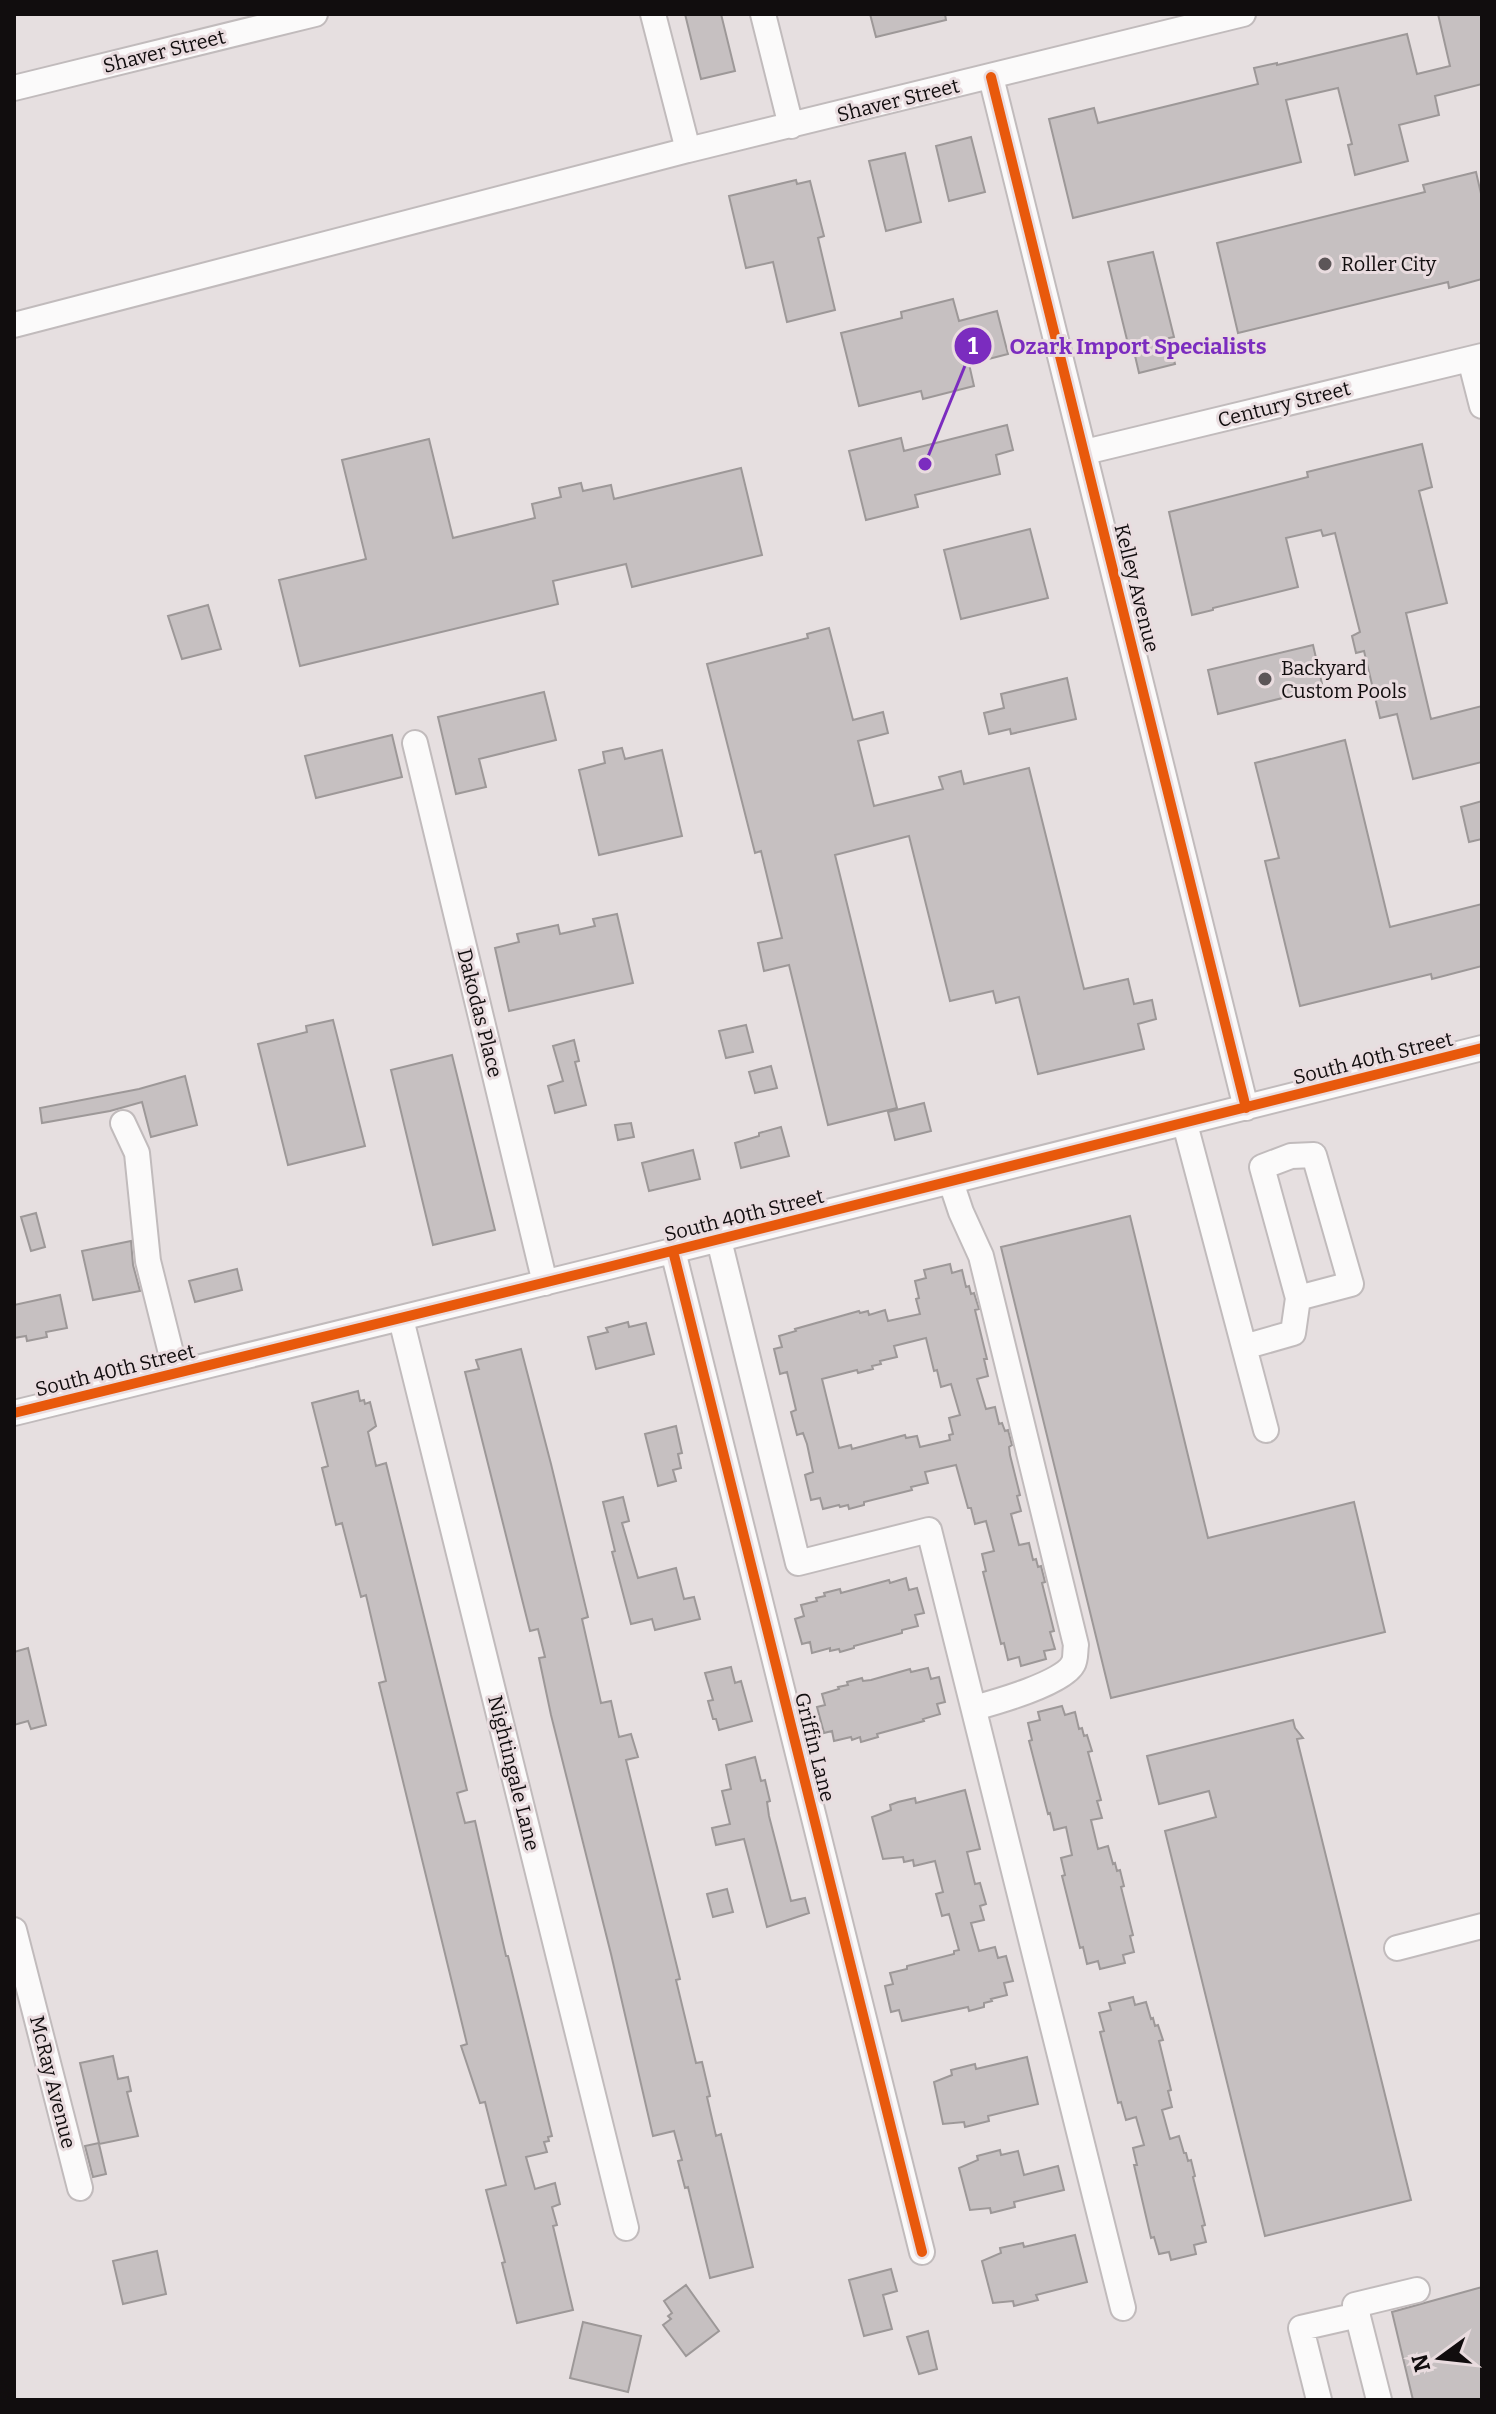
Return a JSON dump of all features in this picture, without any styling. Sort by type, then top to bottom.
[{"type":"street","name":"Shaver Street","points":[[14,88],[315,14]]},
{"type":"street","points":[[653,14],[688,150]]},
{"type":"street","points":[[763,14],[791,126]]},
{"type":"street","name":"Shaver Street","points":[[14,325],[688,150],[1243,14]]},
{"type":"street","name":"Kelley Avenue","points":[[991,77],[1246,1108]]},
{"type":"street","points":[[1476,358],[1482,406]]},
{"type":"street","name":"Century Street","points":[[1085,452],[1476,358]]},
{"type":"street","name":"Dakodas Place","points":[[415,743],[545,1283]]},
{"type":"street","name":"South 40th Street","points":[[14,1413],[1482,1048]]},
{"type":"street","points":[[123,1123],[137,1153],[148,1261],[176,1373]]},
{"type":"street","points":[[1185,1124],[1266,1430]]},
{"type":"street","points":[[1244,1347],[1293,1333],[1298,1298],[1262,1167],[1291,1156],[1314,1155],[1351,1284],[1298,1298]]},
{"type":"street","points":[[951,1182],[981,1256],[1076,1645],[1074,1663],[1063,1676],[974,1708]]},
{"type":"street","points":[[719,1240],[798,1563],[929,1530],[1123,2308]]},
{"type":"street","name":"Griffin Lane","points":[[673,1251],[922,2252]]},
{"type":"street","name":"Nightingale Lane","points":[[401,1319],[626,2228]]},
{"type":"street","points":[[1397,1948],[1482,1926]]},
{"type":"street","name":"McRay Avenue","points":[[14,1930],[80,2188]]},
{"type":"street","points":[[1379,2400],[1355,2305],[1417,2290]]},
{"type":"street","points":[[1319,2400],[1301,2328],[1358,2315]]},
{"type":"building","points":[[685,14],[721,14],[735,71],[701,79]]},
{"type":"building","points":[[870,14],[945,14],[946,20],[876,37]]},
{"type":"building","points":[[1438,14],[1482,14],[1482,84],[1435,96],[1439,115],[1399,125],[1408,161],[1355,175],[1348,145],[1352,144],[1338,88],[1286,100],[1301,162],[1073,218],[1049,119],[1094,108],[1098,123],[1258,84],[1254,68],[1407,34],[1417,74],[1450,66]]},
{"type":"building","points":[[971,137],[985,192],[949,201],[936,146]]},
{"type":"building","points":[[905,153],[921,222],[886,231],[869,161]]},
{"type":"building","name":"Roller City","points":[[1476,172],[1482,198],[1482,279],[1449,288],[1448,282],[1238,333],[1217,243],[1425,192],[1423,185]]},
{"type":"building","points":[[796,180],[797,184],[810,181],[824,236],[818,238],[835,310],[787,322],[773,262],[746,268],[729,196]]},
{"type":"building","points":[[1153,252],[1174,337],[1169,338],[1175,364],[1139,373],[1133,347],[1129,348],[1108,262]]},
{"type":"building","points":[[953,299],[959,321],[997,311],[1008,354],[969,364],[974,386],[923,399],[921,391],[859,406],[841,333],[902,318],[901,312]]},
{"type":"building","points":[[1007,425],[1013,450],[996,455],[1000,474],[915,495],[918,507],[866,520],[849,451],[901,438],[904,451]]},
{"type":"building","points":[[429,439],[453,538],[535,518],[532,504],[561,497],[559,488],[581,483],[583,491],[611,485],[614,499],[741,468],[762,555],[632,587],[626,564],[553,581],[558,604],[300,666],[279,580],[366,559],[342,460]]},
{"type":"building","points":[[1422,444],[1432,487],[1419,491],[1447,603],[1406,613],[1431,719],[1482,706],[1482,762],[1413,779],[1397,714],[1380,718],[1364,651],[1356,653],[1352,636],[1360,632],[1335,533],[1323,536],[1321,530],[1286,538],[1298,587],[1192,615],[1169,512],[1308,477],[1307,472]]},
{"type":"building","points":[[1030,529],[1048,598],[961,619],[944,550]]},
{"type":"building","points":[[208,605],[221,649],[182,659],[168,616]]},
{"type":"building","points":[[829,628],[853,720],[883,712],[888,733],[858,741],[874,806],[943,789],[939,777],[961,771],[964,784],[1029,768],[1084,989],[1128,979],[1134,1004],[1152,1000],[1156,1019],[1138,1024],[1144,1049],[1038,1074],[1019,997],[996,1003],[993,991],[950,1001],[909,836],[835,855],[897,1108],[828,1125],[789,965],[764,971],[758,943],[782,938],[761,851],[755,853],[707,664],[808,638],[807,634]]},
{"type":"building","name":"Backyard Custom Pools","points":[[1313,645],[1323,688],[1218,714],[1208,670]]},
{"type":"building","points":[[1067,678],[1076,719],[1011,734],[1010,729],[989,734],[984,713],[1004,708],[1001,694]]},
{"type":"building","points":[[544,692],[556,740],[479,759],[486,787],[456,794],[438,717]]},
{"type":"building","points":[[392,735],[402,777],[316,798],[305,756]]},
{"type":"building","points":[[1345,740],[1390,927],[1482,904],[1482,966],[1432,979],[1431,974],[1300,1006],[1265,861],[1279,858],[1255,763]]},
{"type":"building","points":[[622,748],[625,759],[662,750],[682,836],[599,855],[579,770],[605,763],[603,752]]},
{"type":"building","points":[[1482,801],[1482,839],[1469,842],[1461,807]]},
{"type":"building","points":[[617,914],[633,983],[509,1011],[495,948],[519,942],[517,934],[558,925],[560,934],[595,926],[593,919]]},
{"type":"building","points":[[333,1020],[365,1146],[288,1165],[258,1044],[307,1032],[306,1026]]},
{"type":"building","points":[[746,1025],[753,1052],[726,1058],[719,1031]]},
{"type":"building","points":[[574,1040],[579,1061],[575,1062],[586,1105],[555,1113],[548,1086],[563,1081],[553,1046]]},
{"type":"building","points":[[452,1055],[495,1230],[433,1245],[391,1070]]},
{"type":"building","points":[[771,1066],[777,1088],[755,1093],[749,1072]]},
{"type":"building","points":[[185,1076],[197,1125],[151,1137],[142,1102],[42,1123],[40,1108],[139,1089]]},
{"type":"building","points":[[924,1103],[931,1131],[895,1140],[888,1112]]},
{"type":"building","points":[[631,1123],[634,1137],[618,1140],[615,1125]]},
{"type":"building","points":[[781,1127],[789,1156],[741,1168],[735,1143]]},
{"type":"building","points":[[693,1150],[700,1179],[649,1191],[642,1163]]},
{"type":"building","points":[[36,1213],[45,1247],[31,1251],[21,1217]]},
{"type":"building","points":[[1130,1216],[1208,1538],[1354,1502],[1385,1632],[1111,1698],[1001,1247]]},
{"type":"building","points":[[131,1241],[140,1291],[93,1300],[82,1251]]},
{"type":"building","points":[[950,1264],[952,1273],[962,1270],[966,1287],[969,1286],[971,1294],[974,1293],[979,1309],[975,1310],[988,1376],[977,1379],[986,1409],[995,1407],[999,1424],[1002,1423],[1005,1431],[1008,1430],[1021,1511],[1011,1514],[1019,1545],[1029,1543],[1033,1560],[1036,1559],[1038,1567],[1041,1566],[1054,1631],[1050,1632],[1055,1649],[1044,1651],[1046,1659],[1021,1666],[1019,1657],[1008,1660],[1004,1643],[1001,1644],[983,1572],[986,1571],[982,1554],[994,1551],[986,1521],[975,1524],[956,1465],[925,1472],[928,1483],[911,1487],[912,1490],[849,1509],[848,1505],[839,1505],[823,1509],[820,1498],[811,1500],[805,1475],[813,1472],[807,1444],[803,1433],[797,1435],[791,1412],[796,1410],[787,1372],[780,1374],[774,1349],[782,1347],[779,1336],[795,1329],[859,1311],[868,1311],[869,1315],[885,1310],[888,1321],[920,1314],[915,1281],[926,1278],[924,1270]],"holes":[[[926,1338],[934,1371],[937,1370],[941,1387],[951,1384],[960,1415],[949,1418],[953,1434],[949,1435],[950,1440],[920,1447],[917,1436],[906,1438],[905,1435],[852,1449],[851,1445],[839,1448],[822,1379],[873,1369],[872,1366],[881,1364],[880,1361],[897,1357],[894,1346]]]},
{"type":"building","points":[[237,1269],[242,1290],[195,1302],[189,1281]]},
{"type":"building","points":[[60,1295],[67,1328],[46,1332],[47,1337],[27,1341],[26,1336],[14,1338],[14,1305]]},
{"type":"building","points":[[628,1322],[629,1327],[646,1323],[654,1354],[596,1369],[588,1337]]},
{"type":"building","points":[[521,1349],[588,1617],[582,1619],[601,1703],[611,1701],[619,1737],[631,1734],[638,1757],[626,1760],[680,1979],[676,1980],[696,2063],[702,2062],[716,2136],[721,2134],[753,2267],[710,2278],[688,2187],[685,2188],[678,2161],[682,2160],[674,2131],[653,2136],[551,1715],[539,1658],[545,1657],[538,1629],[530,1631],[465,1372],[479,1369],[476,1360]]},
{"type":"building","points":[[358,1391],[360,1401],[364,1400],[365,1404],[370,1402],[376,1426],[368,1432],[376,1466],[386,1463],[467,1790],[457,1793],[465,1823],[475,1821],[552,2136],[544,2142],[547,2152],[526,2157],[535,2189],[555,2183],[560,2204],[552,2207],[557,2225],[553,2226],[573,2310],[517,2323],[486,2190],[506,2185],[485,2102],[480,2103],[461,2046],[467,2044],[379,1683],[386,1681],[366,1595],[361,1597],[342,1523],[336,1525],[322,1468],[328,1466],[312,1403]]},
{"type":"building","points":[[676,1426],[682,1453],[678,1454],[681,1468],[673,1470],[676,1481],[658,1486],[645,1434]]},
{"type":"building","points":[[623,1497],[629,1521],[622,1523],[638,1578],[676,1568],[684,1599],[694,1597],[700,1619],[655,1630],[652,1619],[631,1624],[612,1552],[615,1551],[603,1502]]},
{"type":"building","points":[[906,1578],[909,1590],[917,1588],[924,1613],[915,1615],[918,1626],[840,1652],[839,1649],[830,1651],[830,1648],[812,1653],[810,1642],[802,1644],[795,1619],[804,1616],[801,1605],[817,1601],[816,1598],[825,1596],[824,1593],[840,1589],[841,1593]]},
{"type":"building","points":[[28,1648],[46,1725],[31,1729],[28,1721],[14,1725],[14,1652]]},
{"type":"building","points":[[731,1667],[735,1683],[741,1681],[752,1721],[719,1730],[708,1701],[713,1700],[705,1673]]},
{"type":"building","points":[[928,1668],[931,1679],[939,1677],[945,1702],[937,1704],[940,1714],[861,1742],[860,1737],[834,1741],[832,1731],[824,1733],[817,1707],[825,1705],[822,1694],[862,1678],[863,1681],[871,1680],[910,1669],[911,1672]]},
{"type":"building","points":[[1062,1706],[1065,1715],[1075,1712],[1079,1729],[1082,1728],[1084,1736],[1087,1735],[1092,1751],[1088,1752],[1101,1800],[1097,1801],[1102,1818],[1091,1820],[1098,1849],[1108,1846],[1113,1864],[1117,1871],[1120,1870],[1133,1935],[1130,1936],[1134,1952],[1123,1955],[1125,1963],[1100,1969],[1098,1961],[1087,1964],[1083,1947],[1080,1948],[1062,1876],[1065,1875],[1061,1858],[1072,1855],[1066,1827],[1054,1830],[1029,1741],[1032,1740],[1028,1723],[1040,1720],[1038,1712]]},
{"type":"building","points":[[1293,1720],[1303,1738],[1297,1739],[1411,2200],[1265,2236],[1165,1831],[1216,1817],[1209,1791],[1159,1804],[1147,1756]]},
{"type":"building","points":[[755,1757],[761,1781],[765,1780],[770,1801],[767,1802],[769,1816],[791,1901],[805,1898],[809,1913],[767,1927],[744,1839],[716,1845],[712,1828],[730,1824],[722,1791],[731,1789],[726,1765]]},
{"type":"building","points":[[965,1790],[980,1849],[967,1852],[975,1884],[980,1883],[986,1904],[980,1906],[984,1920],[971,1923],[979,1951],[995,1947],[998,1958],[1006,1956],[1013,1981],[1004,1983],[1007,1995],[991,1999],[984,2003],[984,2007],[969,2011],[968,2007],[902,2021],[899,2010],[891,2012],[885,1986],[893,1984],[890,1973],[959,1950],[949,1914],[942,1916],[936,1894],[943,1892],[935,1861],[914,1866],[913,1860],[904,1862],[903,1857],[883,1859],[872,1817],[891,1810],[890,1805],[898,1802],[915,1798],[916,1803]]},
{"type":"building","points":[[727,1889],[733,1912],[713,1917],[707,1894]]},
{"type":"building","points":[[1133,1997],[1135,2005],[1146,2002],[1163,2040],[1159,2041],[1172,2107],[1162,2110],[1170,2139],[1179,2136],[1188,2161],[1191,2160],[1205,2225],[1202,2226],[1206,2242],[1194,2245],[1196,2254],[1171,2260],[1169,2252],[1159,2254],[1154,2237],[1151,2238],[1134,2165],[1137,2165],[1133,2148],[1144,2145],[1136,2117],[1126,2120],[1121,2102],[1118,2103],[1100,2032],[1104,2031],[1099,2013],[1111,2010],[1109,2003]]},
{"type":"building","points":[[113,2056],[118,2079],[128,2077],[131,2091],[127,2092],[138,2136],[99,2144],[106,2174],[93,2177],[85,2146],[99,2143],[80,2063]]},
{"type":"building","points":[[1027,2057],[1038,2104],[988,2116],[989,2121],[965,2127],[964,2122],[943,2124],[934,2082],[952,2075],[951,2070],[975,2064],[976,2069]]},
{"type":"building","points":[[1000,2150],[1001,2155],[1018,2151],[1024,2175],[1058,2166],[1064,2190],[1014,2202],[1015,2207],[991,2213],[990,2208],[970,2210],[959,2168],[978,2160],[977,2156]]},
{"type":"building","points":[[1075,2235],[1087,2282],[1036,2295],[1038,2300],[1014,2306],[1013,2301],[993,2303],[982,2261],[1001,2253],[1000,2248],[1023,2243],[1024,2247]]},
{"type":"building","points":[[157,2251],[166,2294],[123,2304],[113,2261]]},
{"type":"building","points":[[891,2269],[897,2291],[883,2295],[892,2329],[864,2336],[849,2280]]},
{"type":"building","points":[[686,2285],[719,2331],[686,2356],[663,2325],[671,2319],[668,2316],[672,2313],[664,2301]]},
{"type":"building","points":[[1482,2287],[1482,2400],[1413,2400],[1392,2312]]},
{"type":"building","points":[[583,2322],[641,2336],[628,2392],[570,2378]]},
{"type":"building","points":[[928,2331],[937,2369],[919,2374],[907,2337]]},
{"type":"cycle path","points":[[991,77],[1246,1108]]},
{"type":"cycle path","points":[[14,1413],[1482,1048]]},
{"type":"cycle path","points":[[673,1251],[922,2252]]},
{"type":"place","name":"Roller City","points":[[1325,264]]},
{"type":"place","name":"Ozark Import Specialists","points":[[925,464]]},
{"type":"place","name":"Backyard Custom Pools","points":[[1265,679]]}]
